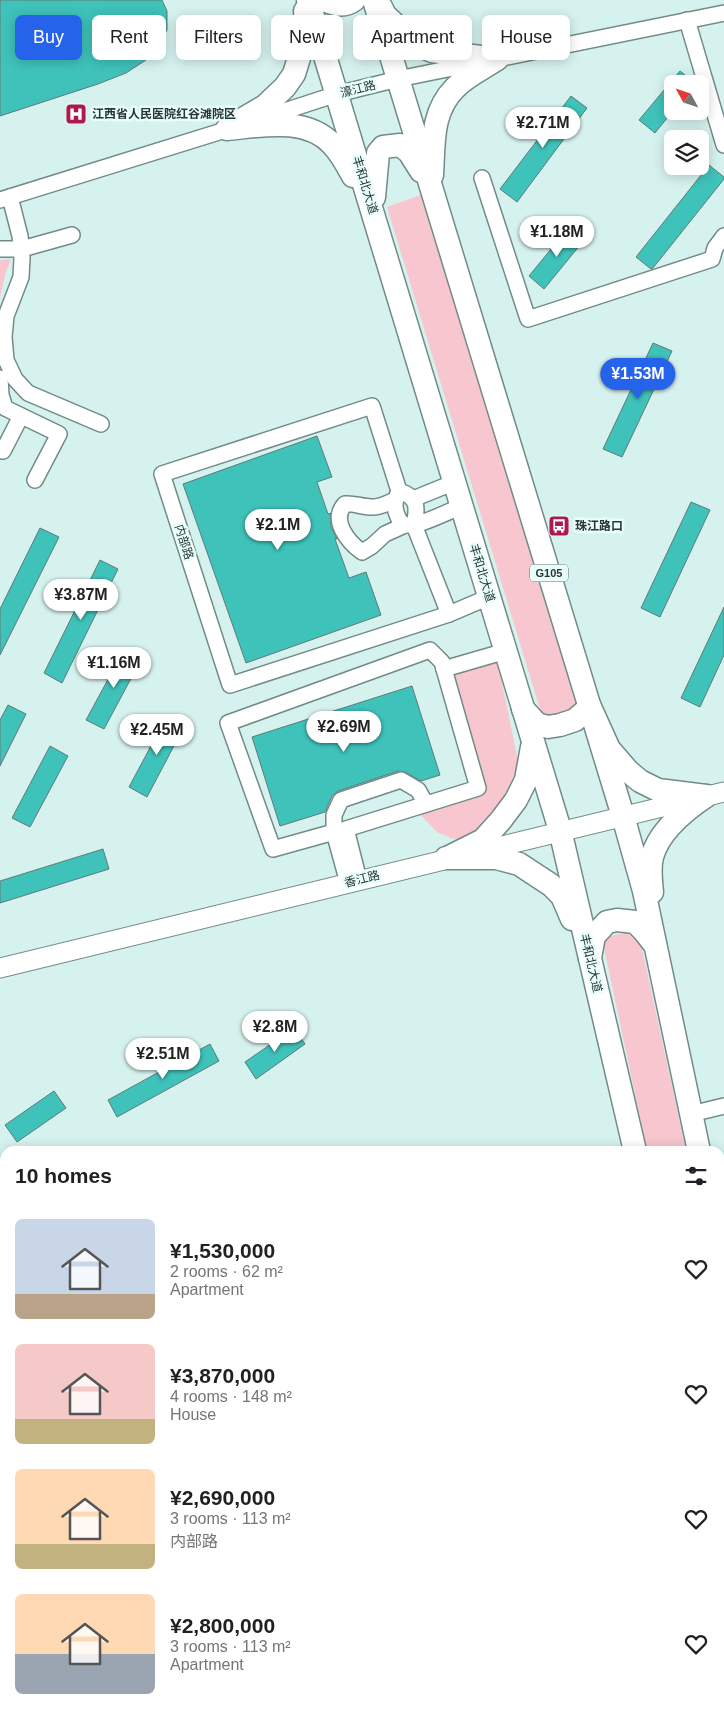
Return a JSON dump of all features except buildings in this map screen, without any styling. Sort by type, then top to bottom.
[{"type":"highway","points":[[227,129],[265,106],[285,87],[294,74],[307,32],[303,0]]},
{"type":"highway","name":"丰和北大道","points":[[308,0],[560,830],[634,1146]]},
{"type":"highway","points":[[324,0],[339,6],[354,0]]},
{"type":"highway","points":[[376,0],[385,15],[417,45],[432,51],[482,57]]},
{"type":"highway","name":"G105","points":[[376,0],[398,79],[623,816],[644,891],[698,1146]]},
{"type":"highway","points":[[431,188],[436,121],[442,104],[456,87],[496,60]]},
{"type":"highway","points":[[227,129],[284,124],[317,133],[331,142],[341,154],[373,213]]},
{"type":"highway","points":[[373,213],[376,163],[378,153],[383,147],[400,145],[409,152],[431,188]]},
{"type":"highway","points":[[523,710],[537,724],[548,727],[575,720],[590,707],[609,749],[628,771],[640,781],[658,790],[715,794]]},
{"type":"highway","points":[[446,858],[483,840],[516,800],[526,780],[533,741]]},
{"type":"highway","points":[[656,946],[650,871],[652,856],[662,836],[689,807],[715,794]]},
{"type":"highway","points":[[446,858],[496,858],[518,864],[544,881],[562,896],[590,958]]},
{"type":"highway","points":[[590,958],[594,936],[607,922],[617,920],[635,922],[656,946]]},
{"type":"main road","name":"香江路","points":[[0,968],[560,830],[715,794]]},
{"type":"street","name":"濠江路","points":[[570,44],[724,13]]},
{"type":"street","points":[[687,20],[724,145]]},
{"type":"street","name":"濠江路","points":[[5,199],[337,94],[398,79],[492,60]]},
{"type":"street","points":[[482,178],[528,319],[712,259],[715,248],[724,236]]},
{"type":"street","points":[[0,363],[6,316],[21,277],[22,249],[5,199]]},
{"type":"street","points":[[0,249],[22,249],[72,235]]},
{"type":"street","points":[[4,337],[6,360],[15,379],[28,393],[101,424]]},
{"type":"street","points":[[0,378],[1,396],[5,408],[59,434],[35,480]]},
{"type":"street","name":"内部路","points":[[397,495],[372,406],[162,474],[230,685],[449,614],[489,597]]},
{"type":"street","points":[[3,451],[21,416]]},
{"type":"street","points":[[413,499],[455,482]]},
{"type":"street","points":[[410,525],[417,510],[413,499],[407,493],[397,495],[384,505],[372,508],[352,503],[345,504],[340,515],[341,525],[350,543],[362,552],[385,534],[410,525],[462,506]]},
{"type":"street","points":[[397,495],[395,511],[399,521],[410,525],[449,614]]},
{"type":"street","points":[[443,666],[505,648]]},
{"type":"street","points":[[430,650],[443,666],[478,788],[426,804],[273,849],[228,723],[430,650]]},
{"type":"street","points":[[353,881],[340,830],[334,815],[341,800],[401,780],[418,790],[426,804]]},
{"type":"street","points":[[691,1114],[724,1106]]},
{"type":"shaded area","points":[[423,194],[579,710],[543,719],[387,207]]},
{"type":"shaded area","points":[[11,259],[5,275],[0,298],[0,260]]},
{"type":"shaded area","points":[[497,659],[519,765],[490,827],[471,843],[437,832],[416,810],[482,789],[446,673]]},
{"type":"shaded area","points":[[638,930],[685,1146],[646,1146],[602,938]]},
{"type":"place","name":"江西省人民医院红谷滩院区","points":[[76,114]]},
{"type":"place","name":"珠江路口","points":[[559,526]]}]
